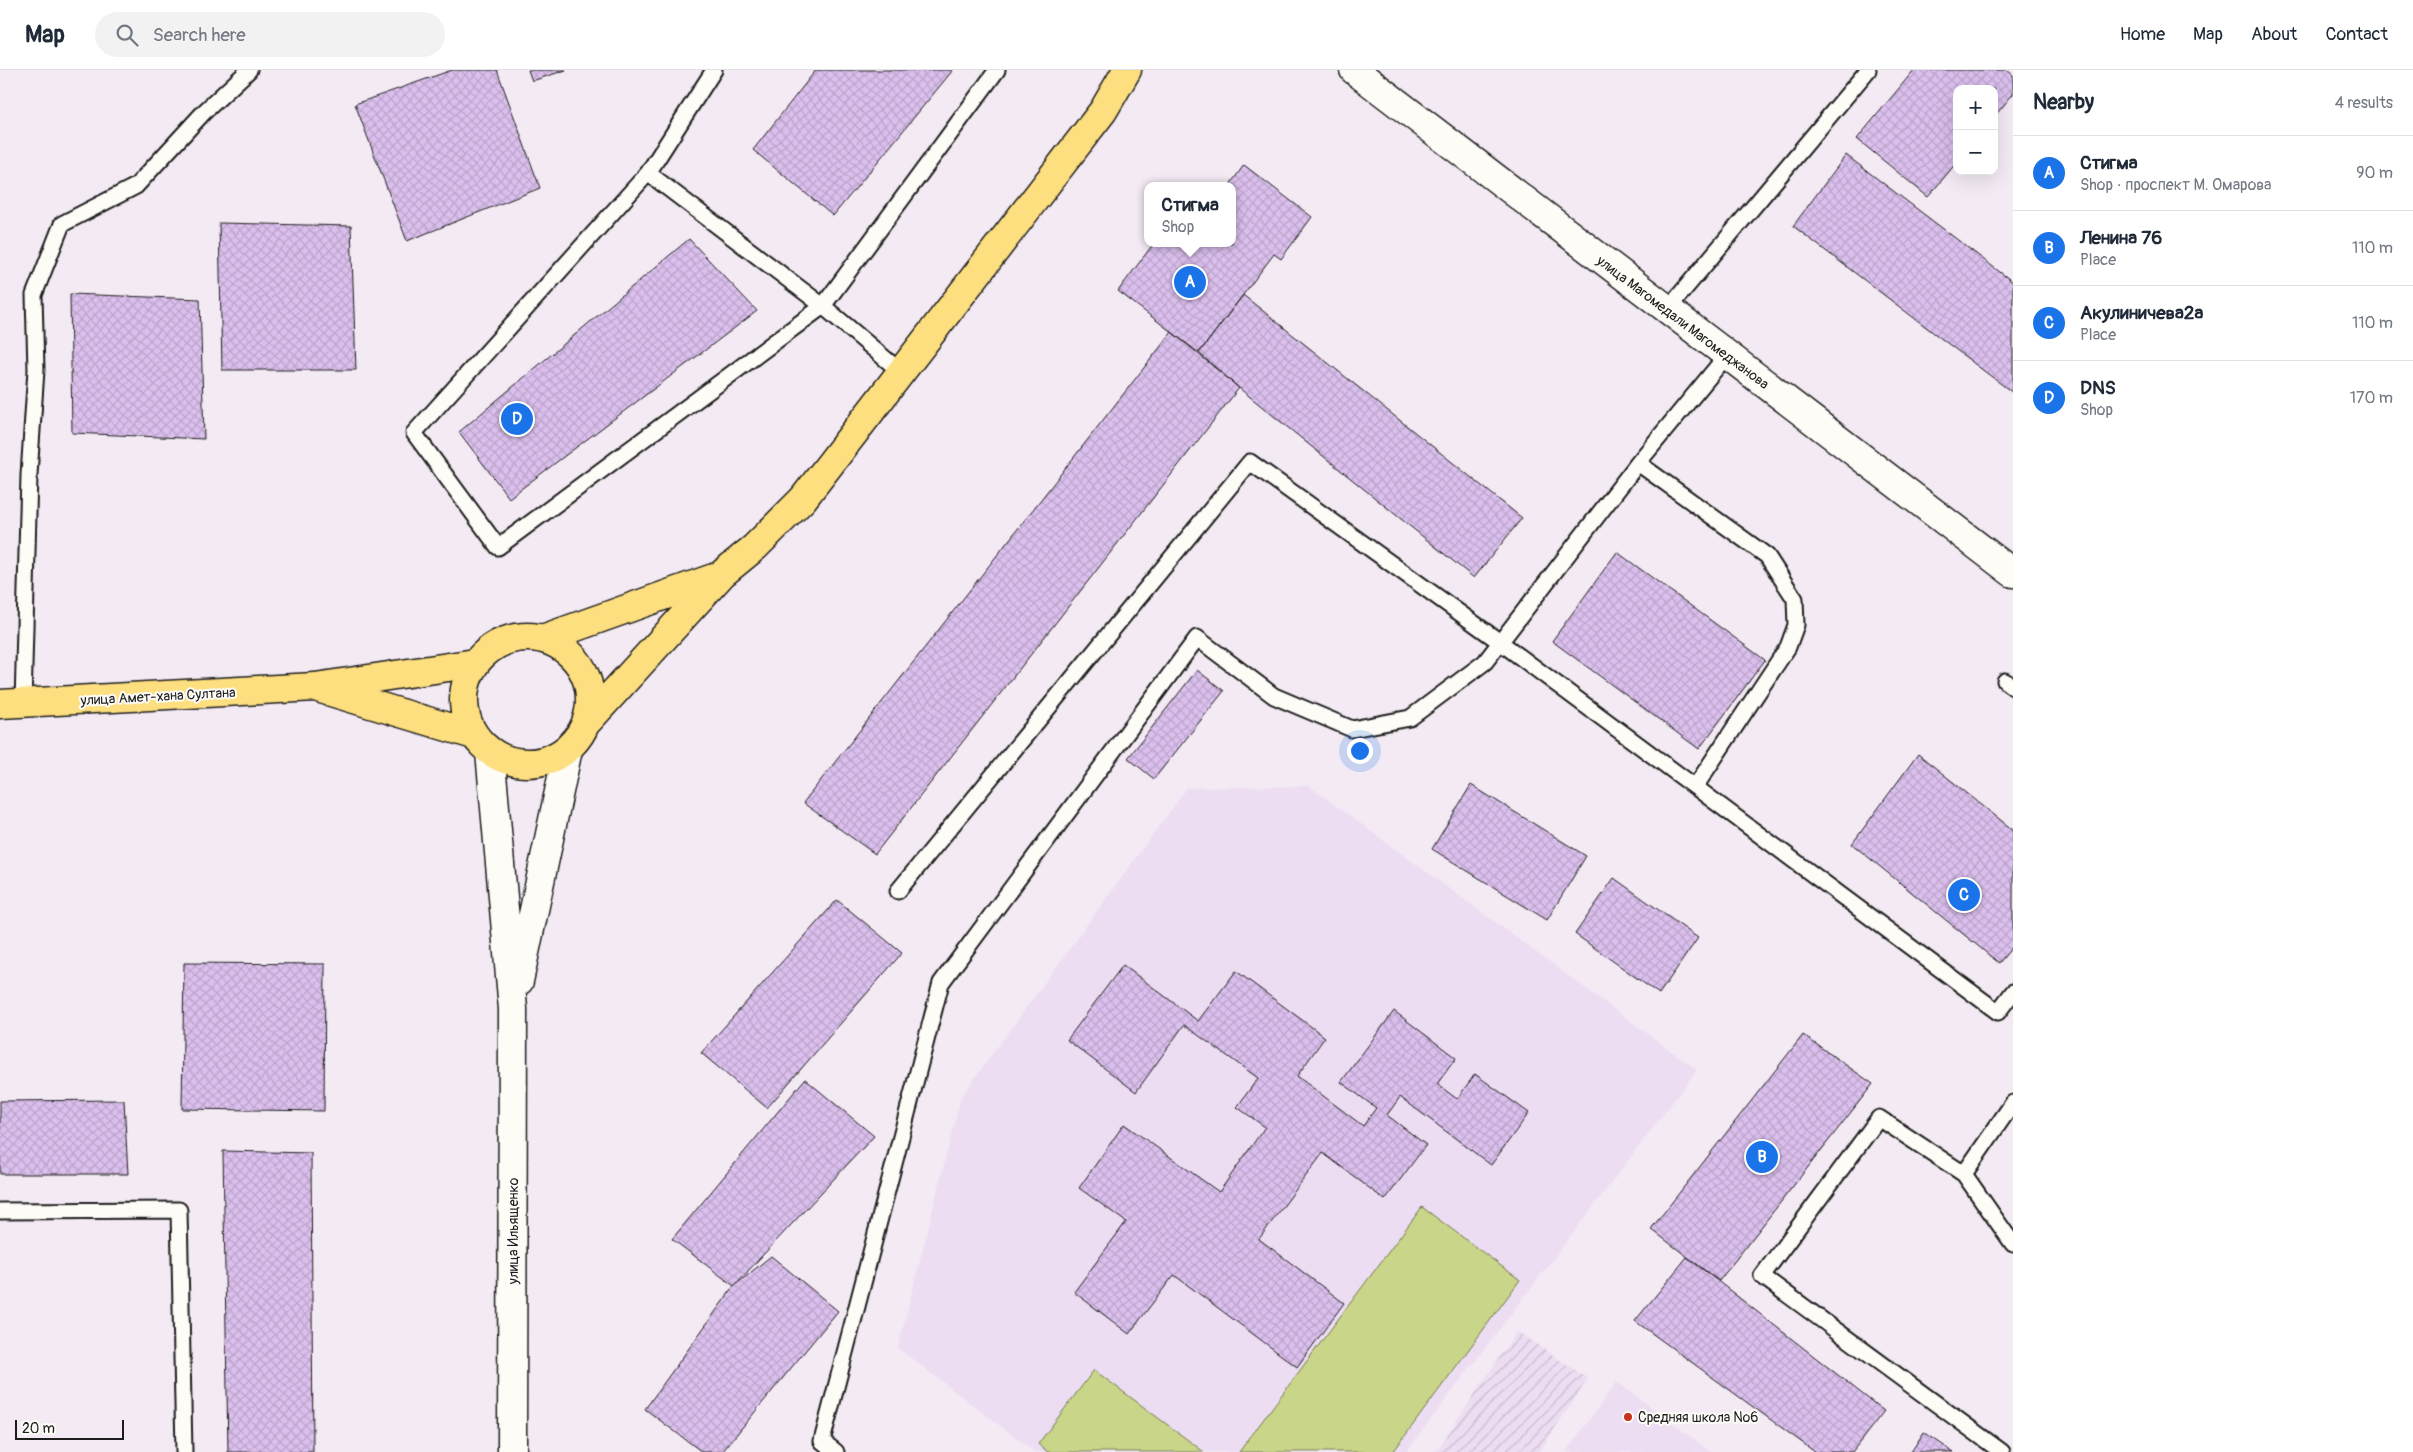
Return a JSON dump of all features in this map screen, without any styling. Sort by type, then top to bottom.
[{"type":"main road","points":[[315,687],[482,744],[516,763],[544,762],[568,749],[587,722],[722,574],[755,547],[803,499],[1102,111],[1127,70]]},
{"type":"main road","points":[[1102,111],[1148,70]]},
{"type":"main road","points":[[315,687],[475,663],[506,639],[545,638],[722,574]]},
{"type":"main road","points":[[545,638],[574,657],[590,688],[587,722]]},
{"type":"main road","points":[[475,663],[463,699],[482,744]]},
{"type":"main road","name":"улица Амет-хана Султана","points":[[11,704],[315,687]]},
{"type":"street","name":"улица Магомедали Магомеджанова","points":[[1354,70],[2013,573]]},
{"type":"street","points":[[482,744],[513,1009]]},
{"type":"street","points":[[513,1009],[568,749]]},
{"type":"street","name":"улица Ильященко","points":[[512,1452],[513,1009]]},
{"type":"lane","points":[[11,704],[36,370],[34,295],[62,224],[136,186],[204,112],[249,70]]},
{"type":"lane","points":[[714,70],[648,173],[414,433],[498,547],[824,306],[997,70]]},
{"type":"lane","points":[[1667,310],[1868,70]]},
{"type":"lane","points":[[648,173],[824,306],[902,372]]},
{"type":"lane","points":[[836,1452],[822,1441],[941,983],[1197,638],[1274,696],[1352,730],[1410,718],[1484,662],[1638,464],[1727,355]]},
{"type":"lane","points":[[898,891],[1250,462],[1500,642],[1998,1012],[2013,992]]},
{"type":"lane","points":[[1638,464],[1767,556],[1795,599],[1796,625],[1788,647],[1694,787]]},
{"type":"lane","points":[[1964,1174],[2013,1103]]},
{"type":"lane","points":[[2002,1452],[1762,1276],[1879,1118],[1964,1174],[2013,1244]]},
{"type":"lane","points":[[0,1211],[179,1210],[184,1452]]},
{"type":"shaded area","points":[[1309,786],[1697,1070],[1406,1452],[1035,1452],[898,1348],[961,1097],[1187,788]]},
{"type":"shaded area","points":[[1517,1331],[1588,1379],[1539,1452],[1436,1452]]},
{"type":"shaded area","name":"Средняя школа №6","points":[[1617,1382],[1711,1452],[1566,1452]]},
{"type":"green space","points":[[1422,1207],[1520,1280],[1393,1452],[1239,1452]]},
{"type":"green space","points":[[1094,1370],[1204,1452],[1048,1452],[1038,1444]]},
{"type":"building","points":[[452,70],[497,70],[540,188],[407,241],[355,104]]},
{"type":"building","points":[[528,70],[566,70],[532,81]]},
{"type":"building","points":[[816,70],[953,70],[833,216],[753,150]]},
{"type":"building","points":[[1914,70],[2007,70],[2013,75],[2013,94],[1998,112],[1998,85],[1953,85],[1953,167],[1928,197],[1857,139]]},
{"type":"building","points":[[1846,155],[2013,282],[2013,393],[1793,226]]},
{"type":"building","points":[[1244,165],[1312,217],[1281,259],[1274,254],[1199,353],[1118,291],[1151,247],[1236,247],[1236,182],[1232,182]]},
{"type":"building","points":[[219,223],[351,226],[356,370],[222,370]]},
{"type":"building","points":[[689,239],[757,311],[509,498],[459,432]]},
{"type":"building","points":[[70,294],[200,299],[204,439],[72,433]]},
{"type":"building","points":[[1243,295],[1522,518],[1474,578],[1239,388],[1199,353]]},
{"type":"building","points":[[1172,332],[1239,388],[875,854],[803,803]]},
{"type":"building","points":[[1617,552],[1765,660],[1699,749],[1552,641]]},
{"type":"building","points":[[1197,670],[1224,691],[1154,779],[1128,758]]},
{"type":"building","points":[[1918,754],[2013,830],[2013,946],[1999,963],[1852,844]]},
{"type":"building","points":[[1471,785],[1586,856],[1547,920],[1432,849]]},
{"type":"building","points":[[1614,878],[1698,938],[1659,994],[1575,934]]},
{"type":"building","points":[[837,900],[902,953],[767,1108],[701,1053]]},
{"type":"building","points":[[184,963],[325,964],[324,1111],[182,1109]]},
{"type":"building","points":[[1123,965],[1198,1021],[1236,971],[1325,1037],[1297,1076],[1363,1126],[1376,1108],[1341,1082],[1394,1011],[1456,1058],[1437,1084],[1457,1099],[1475,1074],[1529,1113],[1491,1165],[1400,1097],[1387,1115],[1426,1145],[1385,1200],[1323,1153],[1259,1239],[1344,1303],[1297,1367],[1174,1275],[1129,1334],[1074,1292],[1126,1222],[1079,1188],[1124,1124],[1219,1192],[1265,1127],[1237,1107],[1258,1078],[1184,1025],[1136,1092],[1067,1040]]},
{"type":"building","points":[[1803,1035],[1873,1084],[1719,1281],[1651,1229]]},
{"type":"building","points":[[805,1079],[874,1136],[734,1286],[672,1239]]},
{"type":"building","points":[[124,1100],[128,1174],[0,1174],[0,1101]]},
{"type":"building","points":[[223,1151],[311,1153],[313,1452],[228,1452]]},
{"type":"building","points":[[771,1256],[838,1311],[722,1452],[702,1452],[645,1409],[734,1286]]},
{"type":"building","points":[[1687,1257],[1884,1411],[1852,1452],[1815,1452],[1635,1321]]},
{"type":"building","points":[[1924,1432],[1953,1452],[1911,1452]]},
{"type":"place","name":"Стигма","points":[[1190,282]]},
{"type":"place","name":"DNS","points":[[517,419]]},
{"type":"place","name":"Акулиничева2а","points":[[1964,895]]},
{"type":"place","name":"Ленина 76","points":[[1762,1157]]},
{"type":"place","name":"Средняя школа №6","points":[[1628,1417]]}]
